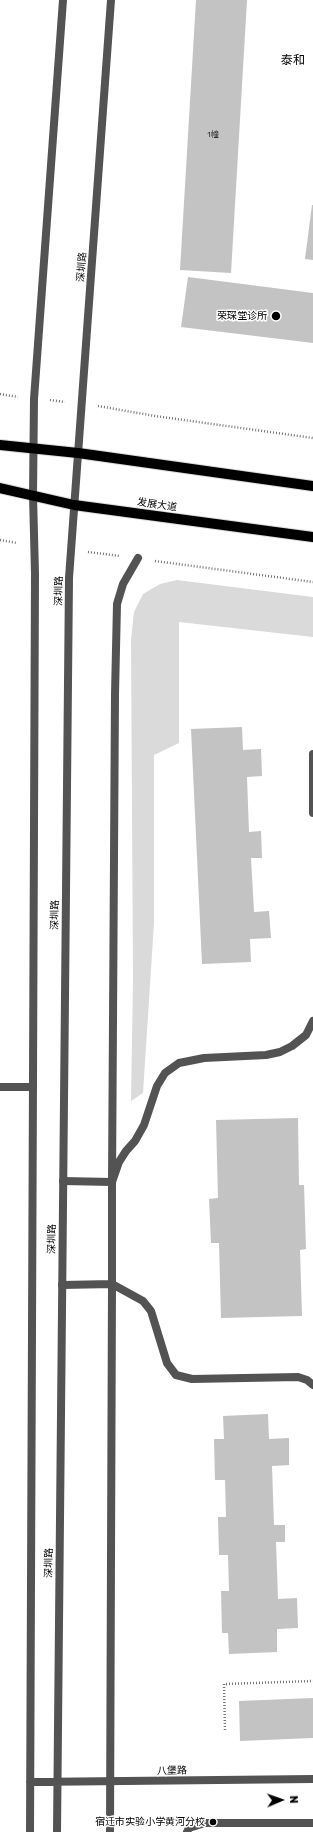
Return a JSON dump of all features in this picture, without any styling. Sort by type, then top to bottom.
[{"type":"main road","points":[[0,445],[78,453],[313,486]]},
{"type":"main road","name":"发展大道","points":[[0,488],[74,505],[313,537]]},
{"type":"street","name":"深圳路","points":[[30,1832],[35,582],[33,495],[34,399],[63,0]]},
{"type":"street","name":"深圳路","points":[[57,1832],[56,1782],[69,578],[112,0]]},
{"type":"street","points":[[110,1832],[112,1182],[117,604],[123,584],[138,558]]},
{"type":"street","points":[[313,754],[313,813]]},
{"type":"street","points":[[112,1182],[119,1162],[135,1141],[144,1124],[158,1086],[165,1073],[179,1063],[204,1058],[266,1055],[280,1052],[292,1046],[306,1035],[313,1021]]},
{"type":"street","points":[[0,1087],[33,1087]]},
{"type":"street","points":[[63,1181],[112,1182]]},
{"type":"street","points":[[62,1285],[112,1284],[143,1301],[151,1311],[167,1363],[176,1375],[192,1379],[298,1377],[307,1380],[313,1385]]},
{"type":"street","name":"八堡路","points":[[30,1782],[313,1779]]},
{"type":"street","points":[[188,1832],[189,1828],[205,1823],[313,1823]]},
{"type":"path","points":[[0,394],[34,399],[82,403],[155,416],[313,438]]},
{"type":"path","points":[[225,1730],[224,1684],[313,1681]]},
{"type":"shaded area","points":[[177,580],[313,597],[313,637],[179,622],[179,743],[154,755],[154,923],[143,1093],[131,1101],[133,979],[131,640],[134,612],[143,594],[160,584]]},
{"type":"building","points":[[196,0],[247,0],[231,273],[180,270]]},
{"type":"building","points":[[313,205],[313,260],[305,259]]},
{"type":"building","points":[[188,277],[313,293],[313,343],[181,327]]},
{"type":"building","points":[[242,727],[243,750],[261,749],[262,776],[247,777],[249,832],[261,831],[262,858],[251,858],[254,912],[269,911],[271,938],[250,939],[251,962],[202,964],[191,729]]},
{"type":"building","points":[[298,1118],[299,1185],[304,1185],[306,1249],[300,1250],[302,1316],[221,1318],[219,1243],[211,1243],[209,1199],[218,1198],[216,1120]]},
{"type":"building","points":[[268,1414],[269,1439],[289,1438],[289,1465],[272,1466],[274,1525],[285,1525],[285,1542],[276,1542],[278,1599],[297,1598],[298,1628],[277,1629],[277,1652],[229,1654],[228,1633],[222,1633],[221,1591],[229,1591],[228,1555],[219,1555],[218,1517],[226,1517],[225,1480],[215,1480],[214,1439],[224,1439],[223,1416]]},
{"type":"building","points":[[313,1698],[313,1738],[240,1741],[239,1701]]},
{"type":"place","name":"荣琛堂诊所","points":[[276,316]]},
{"type":"place","name":"宿迁市实验小学黄河分校","points":[[213,1822]]},
{"type":"district","name":"泰和","points":[[293,61]]}]
